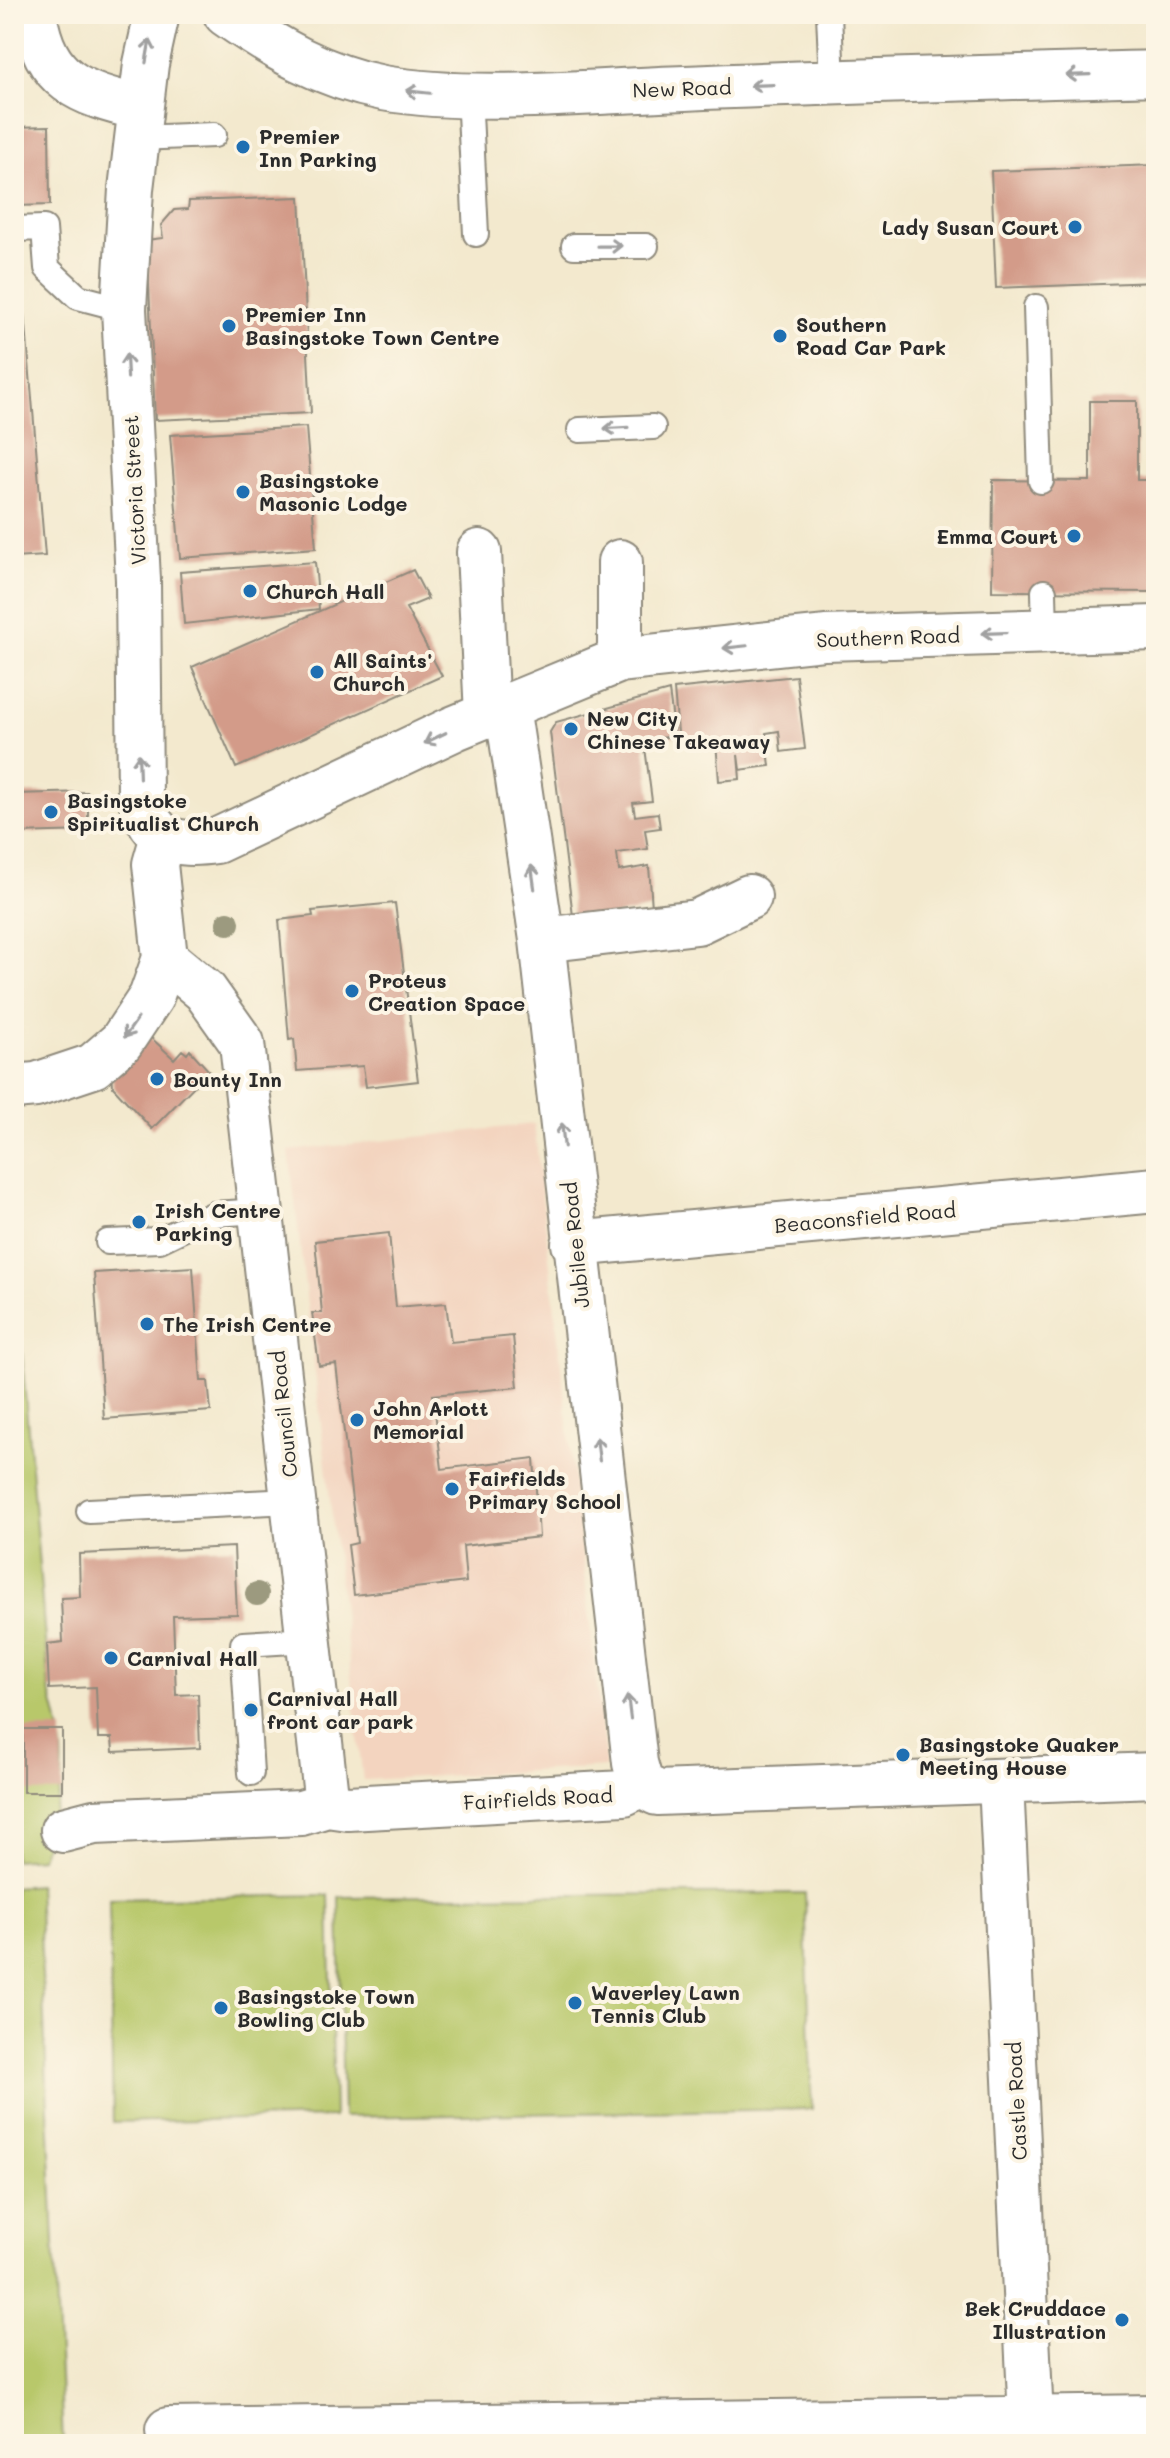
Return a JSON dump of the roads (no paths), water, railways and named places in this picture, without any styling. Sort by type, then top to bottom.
[{"type":"street","points":[[34,14],[40,46],[48,64],[77,89],[138,123]]},
{"type":"street","name":"Victoria Street","points":[[157,14],[138,123],[124,309],[138,580],[140,797],[148,822],[163,836]]},
{"type":"street","name":"New Road","points":[[226,14],[279,51],[342,76],[381,87],[426,93],[1156,73]]},
{"type":"street","points":[[479,552],[497,710]]},
{"type":"street","points":[[620,562],[620,660]]},
{"type":"street","name":"Southern Road","points":[[163,836],[191,844],[216,841],[497,710],[620,660],[1044,612],[1156,628]]},
{"type":"street","name":"Jubilee Road","points":[[497,710],[542,940],[574,1244],[635,1763],[641,1784]]},
{"type":"street","points":[[14,1087],[36,1085],[72,1075],[102,1058],[121,1042],[151,997],[165,958],[155,864],[163,836]]},
{"type":"street","points":[[542,940],[697,922],[749,897]]},
{"type":"street","name":"Council Road","points":[[165,958],[205,991],[242,1043],[327,1805]]},
{"type":"street","name":"Beaconsfield Road","points":[[574,1244],[1156,1190]]},
{"type":"street","name":"Fairfields Road","points":[[63,1830],[94,1822],[301,1813],[327,1805],[348,1808],[624,1793],[641,1784],[657,1793],[1156,1775]]},
{"type":"street","name":"Castle Road","points":[[1001,1782],[1031,2420]]},
{"type":"street","points":[[168,2430],[1156,2417]]},
{"type":"lane","points":[[829,14],[832,82]]},
{"type":"lane","points":[[469,93],[476,234]]},
{"type":"lane","points":[[138,123],[214,135]]},
{"type":"lane","points":[[14,229],[44,228],[47,268],[78,297],[124,309]]},
{"type":"lane","points":[[574,246],[646,246]]},
{"type":"lane","points":[[1036,307],[1041,481]]},
{"type":"lane","points":[[580,430],[653,427]]},
{"type":"lane","points":[[108,1242],[160,1240],[214,1214],[260,1211]]},
{"type":"lane","points":[[89,1511],[293,1501]]},
{"type":"lane","points":[[251,1773],[243,1644],[309,1640]]},
{"type":"place","name":"Premier Inn Parking","points":[[243,147]]},
{"type":"place","name":"Lady Susan Court","points":[[1075,227]]},
{"type":"place","name":"Premier Inn Basingstoke Town Centre","points":[[229,326]]},
{"type":"place","name":"Southern Road Car Park","points":[[780,336]]},
{"type":"place","name":"Basingstoke Masonic Lodge","points":[[243,492]]},
{"type":"place","name":"Emma Court","points":[[1074,536]]},
{"type":"place","name":"Church Hall","points":[[250,591]]},
{"type":"place","name":"All Saints' Church","points":[[317,672]]},
{"type":"place","name":"New City Chinese Takeaway","points":[[571,729]]},
{"type":"place","name":"Basingstoke Spiritualist Church","points":[[51,812]]},
{"type":"place","name":"Proteus Creation Space","points":[[352,991]]},
{"type":"place","name":"Bounty Inn","points":[[157,1079]]},
{"type":"place","name":"Irish Centre Parking","points":[[139,1222]]},
{"type":"place","name":"The Irish Centre","points":[[147,1324]]},
{"type":"place","name":"John Arlott Memorial","points":[[357,1420]]},
{"type":"place","name":"Fairfields Primary School","points":[[452,1489]]},
{"type":"place","name":"Carnival Hall","points":[[111,1658]]},
{"type":"place","name":"Carnival Hall front car park","points":[[251,1710]]},
{"type":"place","name":"Basingstoke Quaker Meeting House","points":[[903,1755]]},
{"type":"place","name":"Waverley Lawn Tennis Club","points":[[575,2003]]},
{"type":"place","name":"Basingstoke Town Bowling Club","points":[[221,2008]]},
{"type":"place","name":"Bek Cruddace Illustration","points":[[1122,2320]]}]
